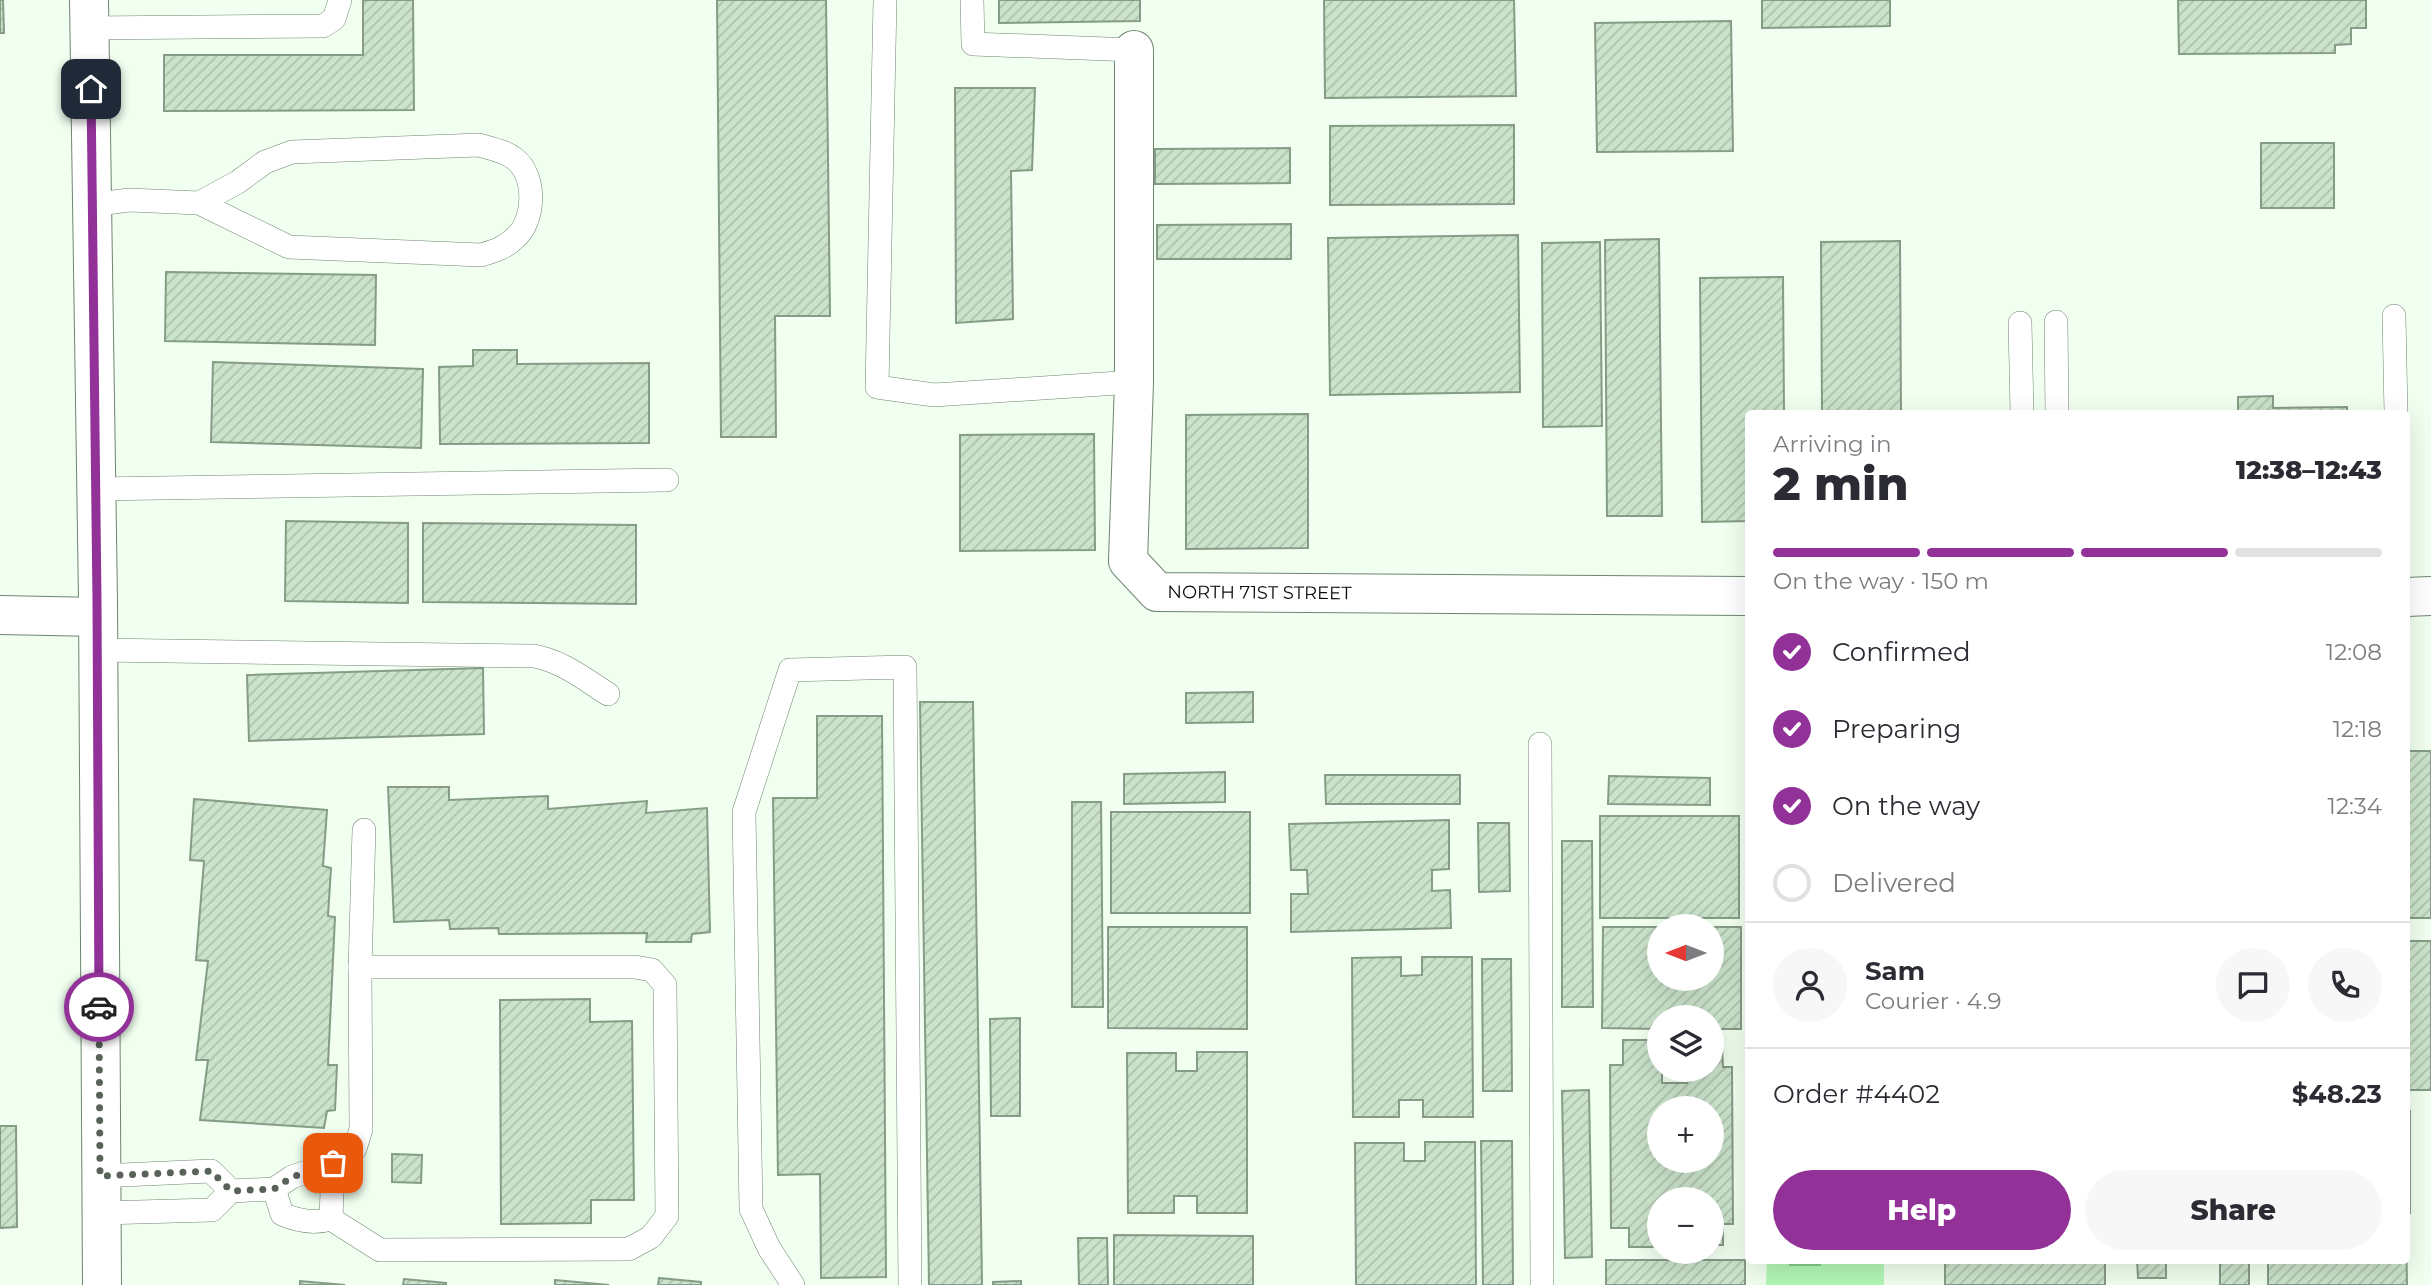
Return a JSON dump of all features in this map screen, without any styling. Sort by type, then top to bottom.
[{"type":"street","points":[[89,14],[96,489],[102,1285]]},
{"type":"street","name":"NORTH 71ST STREET","points":[[1134,50],[1134,382],[1128,561],[1157,592],[1745,596]]},
{"type":"street","points":[[2410,597],[2431,596]]},
{"type":"street","points":[[0,615],[97,634]]},
{"type":"lane","points":[[89,14],[323,26],[334,19],[340,0]]},
{"type":"lane","points":[[885,0],[877,387],[934,395],[1134,382]]},
{"type":"lane","points":[[972,0],[973,44],[1134,50]]},
{"type":"lane","points":[[92,205],[129,200],[199,203],[289,247],[481,255],[502,248],[518,236],[531,205],[530,179],[517,161],[502,152],[480,145],[292,152],[265,162],[238,182],[199,203]]},
{"type":"lane","points":[[2394,316],[2396,410]]},
{"type":"lane","points":[[2056,322],[2057,410]]},
{"type":"lane","points":[[2020,323],[2022,410]]},
{"type":"lane","points":[[96,489],[667,480]]},
{"type":"lane","points":[[97,634],[534,656],[560,664],[608,694]]},
{"type":"lane","points":[[793,1285],[769,1248],[751,1209],[744,811],[790,670],[905,667],[910,1285]]},
{"type":"lane","points":[[1540,744],[1542,1285]]},
{"type":"lane","points":[[101,1194],[212,1210],[231,1191],[274,1189],[292,1177],[333,1163],[355,1149],[361,1129],[360,967],[364,830]]},
{"type":"lane","points":[[274,1189],[282,1214],[318,1223],[331,1219],[380,1250],[629,1249],[651,1237],[667,1216],[665,985],[652,970],[635,967],[360,967]]},
{"type":"lane","points":[[331,1219],[333,1163]]},
{"type":"lane","points":[[101,1194],[211,1171],[231,1191]]},
{"type":"shaded area","points":[[1767,1264],[1884,1264],[1884,1285],[1766,1285]]},
{"type":"water","points":[[1789,1264],[1821,1264],[1821,1266]]},
{"type":"building","points":[[0,0],[3,0],[4,33],[0,33]]},
{"type":"building","points":[[363,0],[413,0],[414,110],[164,111],[164,55],[363,55]]},
{"type":"building","points":[[717,0],[826,0],[830,316],[775,316],[776,437],[721,437]]},
{"type":"building","points":[[999,0],[1140,0],[1140,21],[999,23]]},
{"type":"building","points":[[1324,0],[1514,0],[1516,96],[1325,98]]},
{"type":"building","points":[[1762,0],[1890,0],[1890,26],[1762,28]]},
{"type":"building","points":[[2178,0],[2366,0],[2366,28],[2351,28],[2351,44],[2335,45],[2335,53],[2179,54]]},
{"type":"building","points":[[1731,21],[1733,151],[1597,152],[1595,23]]},
{"type":"building","points":[[955,88],[1035,88],[1032,170],[1011,171],[1013,319],[956,323]]},
{"type":"building","points":[[1514,125],[1514,204],[1330,205],[1330,126]]},
{"type":"building","points":[[2261,143],[2334,143],[2334,208],[2261,208]]},
{"type":"building","points":[[1290,148],[1290,183],[1155,184],[1155,149]]},
{"type":"building","points":[[1291,224],[1291,259],[1157,259],[1157,225]]},
{"type":"building","points":[[1518,235],[1520,392],[1330,395],[1328,238]]},
{"type":"building","points":[[1659,239],[1662,516],[1607,516],[1605,240]]},
{"type":"building","points":[[1900,241],[1901,410],[1822,410],[1821,242]]},
{"type":"building","points":[[1600,242],[1602,426],[1543,427],[1542,243]]},
{"type":"building","points":[[166,272],[376,275],[375,345],[165,341]]},
{"type":"building","points":[[1783,277],[1784,410],[1745,410],[1745,521],[1702,522],[1700,278]]},
{"type":"building","points":[[473,350],[517,350],[517,364],[649,363],[649,443],[440,444],[439,367],[473,366]]},
{"type":"building","points":[[213,362],[423,369],[421,448],[211,442]]},
{"type":"building","points":[[2273,396],[2273,408],[2347,407],[2347,410],[2238,410],[2238,397]]},
{"type":"building","points":[[1308,414],[1308,548],[1186,549],[1186,415]]},
{"type":"building","points":[[1094,434],[1095,550],[960,551],[960,435]]},
{"type":"building","points":[[286,521],[408,523],[408,603],[285,601]]},
{"type":"building","points":[[423,523],[636,525],[636,604],[423,602]]},
{"type":"building","points":[[483,668],[484,734],[249,741],[247,675]]},
{"type":"building","points":[[1253,692],[1253,722],[1186,723],[1186,693]]},
{"type":"building","points":[[920,702],[973,702],[982,1285],[929,1285]]},
{"type":"building","points":[[817,716],[882,716],[886,1277],[821,1278],[820,1174],[778,1175],[773,798],[817,798]]},
{"type":"building","points":[[2410,751],[2431,751],[2431,918],[2410,918]]},
{"type":"building","points":[[1225,772],[1225,802],[1124,804],[1124,774]]},
{"type":"building","points":[[1325,775],[1460,775],[1460,804],[1326,804]]},
{"type":"building","points":[[1609,776],[1710,778],[1710,805],[1608,804]]},
{"type":"building","points":[[388,787],[449,787],[449,800],[548,796],[548,809],[647,801],[646,813],[707,808],[710,932],[692,934],[691,942],[646,942],[647,933],[499,934],[498,928],[450,929],[449,920],[394,922]]},
{"type":"building","points":[[194,799],[327,810],[323,866],[331,868],[328,916],[335,917],[328,1065],[337,1065],[335,1110],[327,1111],[324,1128],[200,1120],[208,1060],[196,1060],[208,961],[196,960],[204,861],[190,860]]},
{"type":"building","points":[[1072,802],[1101,802],[1103,1007],[1072,1007]]},
{"type":"building","points":[[1111,812],[1250,812],[1250,913],[1111,913]]},
{"type":"building","points":[[1600,816],[1739,816],[1739,918],[1724,918],[1724,914],[1647,914],[1647,918],[1600,918]]},
{"type":"building","points":[[1449,820],[1449,869],[1432,870],[1432,891],[1450,890],[1451,928],[1291,932],[1291,894],[1308,894],[1307,870],[1291,870],[1289,824]]},
{"type":"building","points":[[1478,823],[1509,823],[1510,891],[1479,892]]},
{"type":"building","points":[[1562,841],[1592,841],[1593,1007],[1562,1007]]},
{"type":"building","points":[[1108,927],[1247,927],[1247,1029],[1108,1028]]},
{"type":"building","points":[[1603,927],[1647,927],[1647,991],[1724,991],[1724,927],[1741,927],[1741,1029],[1724,1029],[1724,1005],[1647,1005],[1647,1029],[1602,1028]]},
{"type":"building","points":[[2410,941],[2431,941],[2431,1090],[2410,1090]]},
{"type":"building","points":[[1401,957],[1401,976],[1422,975],[1422,957],[1472,957],[1473,1117],[1423,1117],[1423,1100],[1399,1100],[1399,1117],[1353,1117],[1352,958]]},
{"type":"building","points":[[1482,959],[1511,959],[1512,1091],[1483,1091]]},
{"type":"building","points":[[590,999],[590,1022],[632,1021],[634,1200],[591,1200],[591,1223],[501,1224],[500,1000]]},
{"type":"building","points":[[1020,1018],[1020,1116],[991,1116],[990,1019]]},
{"type":"building","points":[[1623,1040],[1647,1040],[1647,1082],[1724,1082],[1724,1067],[1732,1067],[1733,1224],[1724,1224],[1724,1187],[1647,1187],[1647,1247],[1629,1247],[1629,1228],[1611,1228],[1610,1065],[1623,1065]]},
{"type":"building","points":[[1197,1052],[1247,1052],[1247,1213],[1197,1213],[1197,1196],[1174,1196],[1174,1213],[1128,1213],[1127,1053],[1176,1053],[1176,1071],[1197,1071]]},
{"type":"building","points":[[1589,1090],[1592,1257],[1565,1258],[1562,1091]]},
{"type":"building","points":[[0,1126],[16,1126],[17,1227],[0,1228]]},
{"type":"building","points":[[1481,1141],[1512,1141],[1513,1285],[1483,1285]]},
{"type":"building","points":[[1425,1142],[1475,1142],[1476,1285],[1356,1285],[1355,1143],[1404,1143],[1404,1161],[1425,1161]]},
{"type":"building","points":[[392,1154],[422,1155],[421,1183],[392,1182]]},
{"type":"building","points":[[1114,1235],[1253,1236],[1253,1285],[1114,1285]]},
{"type":"building","points":[[1078,1238],[1107,1238],[1108,1285],[1079,1285]]},
{"type":"building","points":[[1606,1260],[1647,1260],[1647,1264],[1724,1264],[1724,1260],[1745,1260],[1745,1285],[1606,1285]]},
{"type":"building","points":[[1945,1264],[2105,1264],[2105,1285],[1945,1285]]},
{"type":"building","points":[[2137,1264],[2166,1264],[2166,1278],[2138,1278]]},
{"type":"building","points":[[2220,1264],[2249,1264],[2249,1285],[2220,1285]]},
{"type":"building","points":[[2268,1264],[2407,1264],[2407,1285],[2268,1285]]},
{"type":"building","points":[[659,1278],[701,1282],[701,1285],[658,1285]]},
{"type":"building","points":[[404,1279],[446,1283],[446,1285],[403,1285]]},
{"type":"building","points":[[555,1280],[609,1285],[555,1285]]},
{"type":"building","points":[[300,1281],[345,1285],[300,1285]]},
{"type":"building","points":[[1021,1281],[1021,1285],[993,1285],[993,1282]]},
{"type":"way so far","points":[[99,1007],[100,1176],[211,1171],[231,1191],[256,1191],[274,1189],[292,1177],[333,1163]]},
{"type":"route","points":[[91,89],[99,1007]]}]
